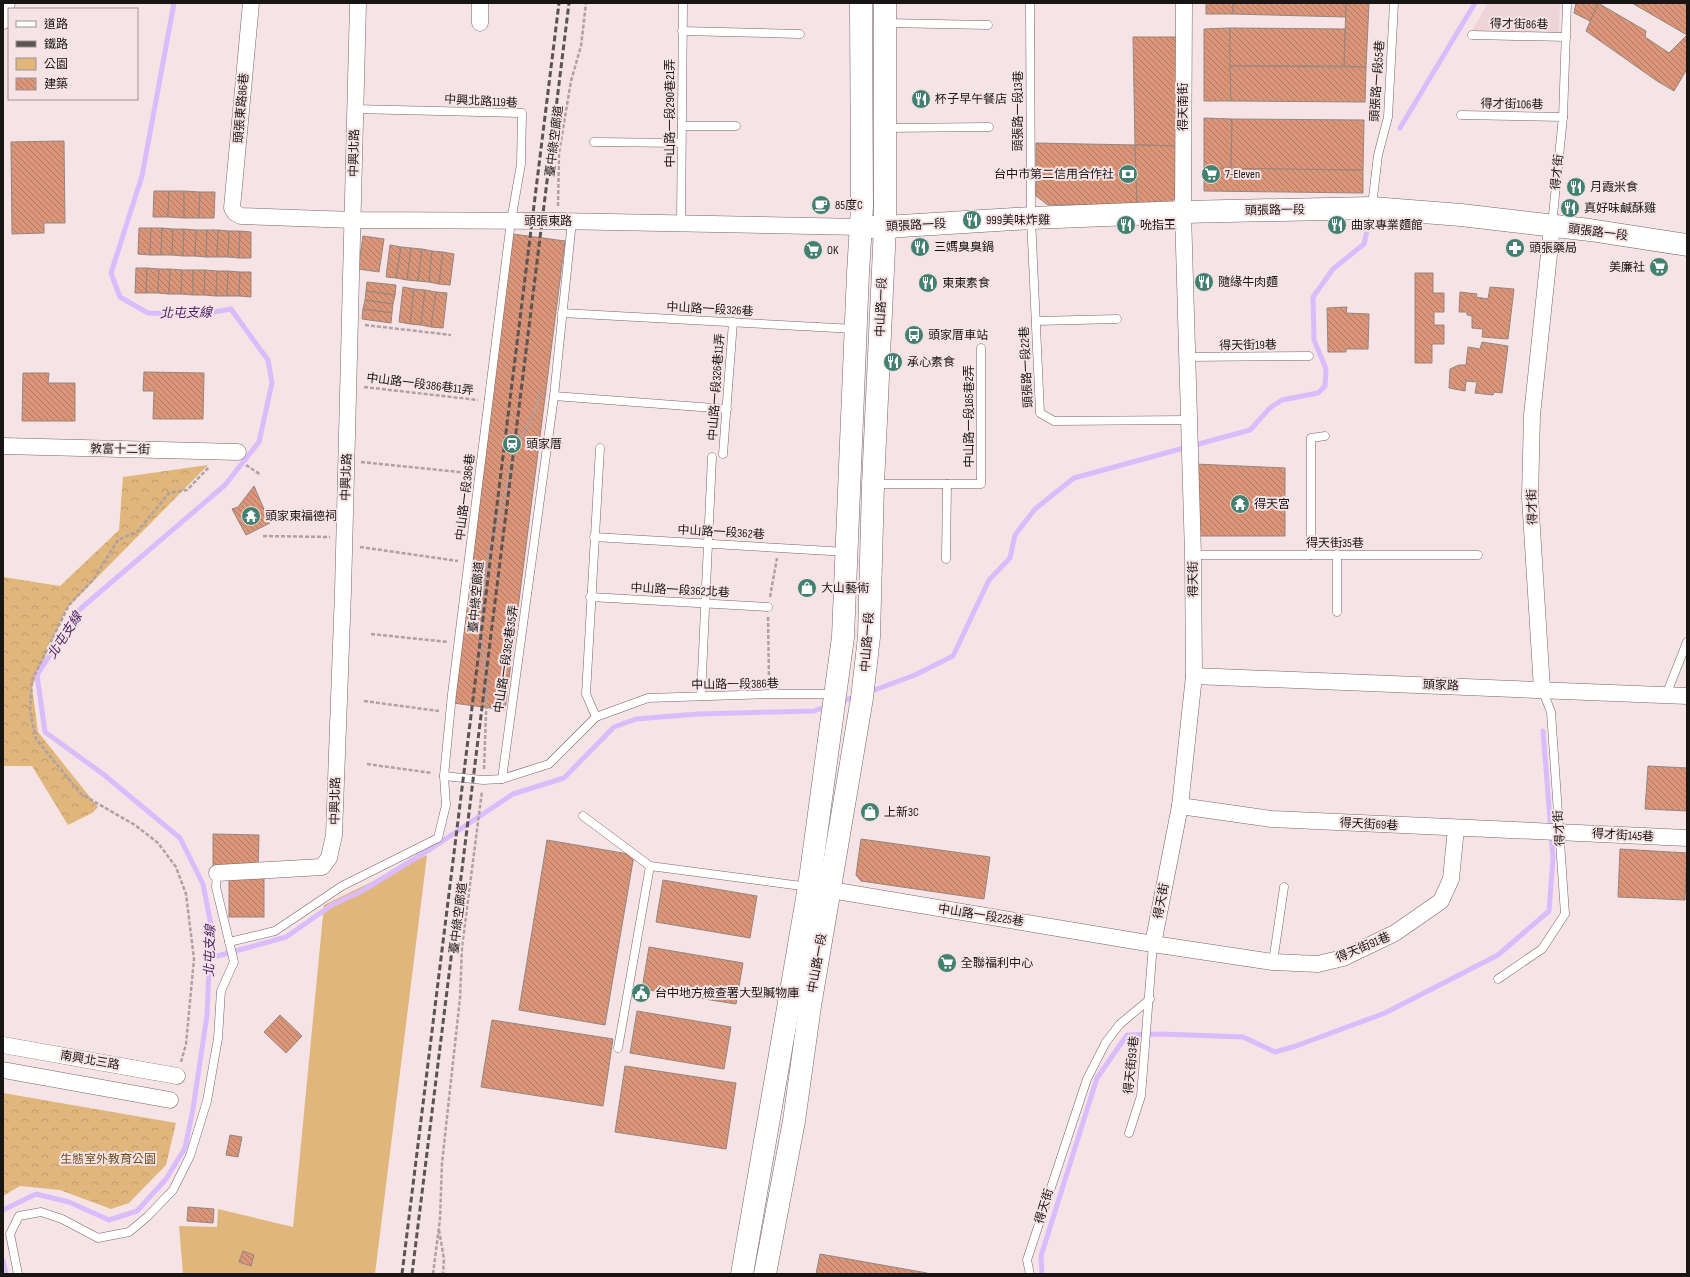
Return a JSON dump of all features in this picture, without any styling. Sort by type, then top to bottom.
[{"type":"main road","name":"中山路一段","points":[[765,1274],[794,1121],[810,1006],[836,694],[843,637],[856,329],[862,227],[861,3]]},
{"type":"main road","name":"中山路一段","points":[[742,1274],[819,888],[862,698],[868,645],[873,484],[885,227],[885,13]]},
{"type":"main road","name":"頭張路一段","points":[[862,227],[1183,212],[1372,208],[1461,215],[1590,230],[1687,245]]},
{"type":"street","points":[[3,21],[7,3]]},
{"type":"street","name":"頭張東路86巷","points":[[235,213],[232,208],[251,3]]},
{"type":"street","name":"中興北路","points":[[217,873],[322,867],[329,858],[334,835],[345,541],[358,3]]},
{"type":"street","points":[[480,3],[480,24]]},
{"type":"street","name":"得天南街","points":[[1183,212],[1184,3]]},
{"type":"street","name":"得天街","points":[[1153,944],[1180,806],[1194,676],[1193,555],[1186,357],[1183,212]]},
{"type":"street","name":"頭張東路","points":[[235,213],[241,216],[353,220],[565,221],[862,227]]},
{"type":"street","name":"得才街","points":[[1542,689],[1530,497],[1532,414],[1552,226]]},
{"type":"street","name":"敦富十二街","points":[[3,446],[235,455]]},
{"type":"street","name":"頭家路","points":[[1194,676],[1687,696]]},
{"type":"street","name":"得天街69巷","points":[[1180,806],[1272,819],[1559,832]]},
{"type":"street","name":"得天街91巷","points":[[1153,944],[1273,962],[1318,964],[1343,958],[1395,933],[1441,901],[1451,879],[1456,828]]},
{"type":"street","name":"得才街145巷","points":[[1559,832],[1687,838]]},
{"type":"street","name":"中山路一段225巷","points":[[819,888],[1153,944]]},
{"type":"street","name":"南興北三路","points":[[3,1045],[177,1076]]},
{"type":"street","name":"南興北三路","points":[[3,1070],[170,1100]]},
{"type":"lane","name":"中山路一段290巷21弄","points":[[681,223],[682,3]]},
{"type":"lane","name":"頭張路一段13巷","points":[[1030,3],[1031,218]]},
{"type":"lane","name":"頭張路一段55巷","points":[[1372,208],[1378,155],[1388,117],[1394,3]]},
{"type":"lane","name":"得才街","points":[[1552,226],[1563,117],[1568,3]]},
{"type":"lane","points":[[885,13],[988,24]]},
{"type":"lane","points":[[682,32],[800,34]]},
{"type":"lane","name":"得才街86巷","points":[[1472,35],[1566,37]]},
{"type":"lane","name":"中興北路119巷","points":[[356,109],[522,113],[522,164],[511,221]]},
{"type":"lane","name":"得才街106巷","points":[[1461,115],[1563,117]]},
{"type":"lane","points":[[682,126],[736,126]]},
{"type":"lane","points":[[886,128],[989,127]]},
{"type":"lane","points":[[594,142],[681,143]]},
{"type":"lane","name":"頭張路一段22巷","points":[[1031,218],[1040,413],[1054,422],[1188,420]]},
{"type":"lane","name":"中山路一段386巷","points":[[229,942],[275,931],[342,886],[438,838],[446,804],[444,776],[458,643],[511,221]]},
{"type":"lane","name":"中山路一段362巷35弄","points":[[502,779],[554,396],[562,313],[565,221]]},
{"type":"lane","name":"中山路一段326巷","points":[[562,313],[856,329]]},
{"type":"lane","points":[[1036,321],[1117,319]]},
{"type":"lane","name":"中山路一段326巷11弄","points":[[724,454],[733,322]]},
{"type":"lane","name":"中山路一段185巷2弄","points":[[947,484],[981,484],[981,348]]},
{"type":"lane","name":"得天街19巷","points":[[1186,357],[1309,356]]},
{"type":"lane","points":[[554,396],[727,410]]},
{"type":"lane","points":[[1312,555],[1311,438],[1325,436]]},
{"type":"lane","points":[[596,717],[586,694],[590,597],[600,448]]},
{"type":"lane","points":[[701,696],[712,457]]},
{"type":"lane","points":[[873,484],[947,484],[946,559]]},
{"type":"lane","name":"中山路一段362巷","points":[[594,537],[847,552]]},
{"type":"lane","points":[[1338,554],[1338,612]]},
{"type":"lane","name":"得天街35巷","points":[[1193,555],[1478,555]]},
{"type":"lane","name":"中山路一段362北巷","points":[[590,597],[768,607]]},
{"type":"lane","points":[[1666,696],[1687,642]]},
{"type":"lane","name":"得才街","points":[[1498,979],[1542,949],[1565,914],[1551,712],[1542,689]]},
{"type":"lane","name":"中山路一段386巷","points":[[444,776],[483,780],[502,779],[549,764],[596,717],[648,698],[769,694],[836,694]]},
{"type":"lane","points":[[584,816],[650,866],[819,888]]},
{"type":"lane","points":[[618,1048],[650,866]]},
{"type":"lane","points":[[18,1274],[10,1234],[19,1216],[41,1212],[62,1219],[98,1238],[129,1232],[147,1217],[172,1190],[190,1156],[207,1101],[218,1038],[221,991],[234,962],[216,887],[217,873]]},
{"type":"lane","points":[[1273,962],[1284,887]]},
{"type":"lane","name":"得天街93巷","points":[[1129,1133],[1141,1096],[1150,999],[1153,944]]},
{"type":"lane","name":"得天街","points":[[1030,1274],[1027,1260],[1087,1079],[1106,1042],[1120,1024],[1150,999]]},
{"type":"path","name":"臺中綠空廊道","points":[[565,221],[559,153],[571,82],[581,46],[586,3]]},
{"type":"path","points":[[350,323],[451,335]]},
{"type":"path","name":"中山路一段386巷11弄","points":[[349,385],[489,401]]},
{"type":"path","name":"臺中綠空廊道","points":[[433,1274],[439,1227],[442,1163],[454,1060],[462,947],[483,780],[487,686],[480,633],[489,551],[504,498],[515,447],[532,418],[542,391]]},
{"type":"path","points":[[177,1076],[186,1044],[194,959],[186,894],[176,867],[158,843],[135,825],[81,794],[36,738],[30,711],[32,680],[69,605],[93,580],[118,540],[138,531],[169,493],[187,490],[235,455],[261,475]]},
{"type":"path","points":[[347,460],[480,474]]},
{"type":"path","points":[[262,536],[345,541],[468,562]]},
{"type":"path","points":[[769,694],[768,607],[779,548]]},
{"type":"path","points":[[371,634],[458,643]]},
{"type":"path","points":[[364,701],[451,713]]},
{"type":"path","points":[[367,764],[444,776]]},
{"type":"path","name":"臺中綠空廊道","points":[[439,1227],[444,1259],[443,1274]]},
{"type":"shaded area","points":[[1488,3],[1560,3],[1559,34],[1472,31]]},
{"type":"green space","points":[[208,465],[66,609],[32,687],[38,732],[98,807],[92,813],[68,825],[32,766],[3,766],[3,577],[60,586],[119,530],[123,477]]},
{"type":"green space","points":[[427,855],[375,1274],[183,1274],[179,1226],[217,1227],[218,1209],[293,1227],[324,905]]},
{"type":"green space","name":"生態室外教育公園","points":[[3,1093],[176,1123],[166,1165],[129,1203],[111,1209],[60,1190],[20,1186],[3,1196]]},
{"type":"building","points":[[1206,3],[1233,3],[1233,14],[1206,14]]},
{"type":"building","points":[[1233,3],[1346,3],[1346,17],[1233,14]]},
{"type":"building","points":[[1346,3],[1369,3],[1366,67],[1344,66]]},
{"type":"building","points":[[1576,3],[1598,3],[1590,21],[1574,13]]},
{"type":"building","points":[[1598,3],[1646,31],[1645,37],[1669,53],[1687,35],[1687,69],[1674,91],[1657,81],[1586,31]]},
{"type":"building","points":[[1632,3],[1683,3],[1687,5],[1687,35]]},
{"type":"building","points":[[1230,28],[1231,101],[1204,101],[1204,29]]},
{"type":"building","points":[[1230,28],[1345,29],[1344,66],[1230,66]]},
{"type":"building","points":[[1133,37],[1177,37],[1178,146],[1135,145]]},
{"type":"building","points":[[1230,66],[1366,67],[1365,102],[1231,101]]},
{"type":"building","points":[[1204,118],[1232,119],[1231,169],[1204,168]]},
{"type":"building","points":[[1232,119],[1364,120],[1363,170],[1231,169]]},
{"type":"building","points":[[64,141],[65,223],[44,223],[44,233],[12,234],[11,142]]},
{"type":"building","points":[[1036,143],[1135,145],[1137,205],[1048,205],[1036,196]]},
{"type":"building","points":[[1135,145],[1178,146],[1181,192],[1171,202],[1137,205]]},
{"type":"building","points":[[1204,168],[1363,170],[1363,193],[1204,191]]},
{"type":"building","points":[[154,191],[169,191],[168,217],[153,217]]},
{"type":"building","points":[[169,191],[184,191],[184,218],[168,217]]},
{"type":"building","points":[[184,191],[200,192],[199,218],[184,218]]},
{"type":"building","points":[[200,192],[215,192],[214,218],[199,218]]},
{"type":"building","points":[[139,228],[151,228],[150,255],[138,254]]},
{"type":"building","points":[[151,228],[162,228],[161,255],[150,255]]},
{"type":"building","points":[[162,228],[173,229],[172,255],[161,255]]},
{"type":"building","points":[[173,229],[184,229],[183,256],[172,255]]},
{"type":"building","points":[[184,229],[196,230],[195,256],[183,256]]},
{"type":"building","points":[[196,230],[207,230],[206,257],[195,256]]},
{"type":"building","points":[[207,230],[218,230],[217,257],[206,257]]},
{"type":"building","points":[[218,230],[229,231],[228,257],[217,257]]},
{"type":"building","points":[[229,231],[240,231],[239,258],[228,257]]},
{"type":"building","points":[[240,231],[251,232],[251,258],[239,258]]},
{"type":"building","points":[[513,234],[565,241],[505,710],[453,703]]},
{"type":"building","points":[[363,236],[384,239],[379,272],[358,269]]},
{"type":"building","points":[[390,245],[401,247],[396,278],[386,277]]},
{"type":"building","points":[[401,247],[411,248],[407,280],[396,278]]},
{"type":"building","points":[[411,248],[422,249],[418,281],[407,280]]},
{"type":"building","points":[[422,249],[432,251],[429,282],[418,281]]},
{"type":"building","points":[[432,251],[443,252],[439,284],[429,282]]},
{"type":"building","points":[[443,252],[454,254],[450,285],[439,284]]},
{"type":"building","points":[[136,268],[147,268],[146,293],[135,293]]},
{"type":"building","points":[[147,268],[159,269],[158,293],[146,293]]},
{"type":"building","points":[[159,269],[170,269],[169,294],[158,293]]},
{"type":"building","points":[[170,269],[182,270],[181,294],[169,294]]},
{"type":"building","points":[[182,270],[193,270],[193,295],[181,294]]},
{"type":"building","points":[[193,270],[205,270],[204,295],[193,295]]},
{"type":"building","points":[[205,270],[217,271],[216,296],[204,295]]},
{"type":"building","points":[[217,271],[228,271],[227,296],[216,296]]},
{"type":"building","points":[[228,271],[240,272],[239,296],[227,296]]},
{"type":"building","points":[[240,272],[251,272],[251,297],[239,296]]},
{"type":"building","points":[[1415,273],[1433,273],[1433,293],[1444,293],[1444,312],[1434,312],[1434,325],[1444,325],[1444,344],[1432,344],[1432,363],[1415,363]]},
{"type":"building","points":[[367,282],[396,285],[395,295],[366,291]]},
{"type":"building","points":[[403,287],[414,289],[410,324],[399,322]]},
{"type":"building","points":[[1490,287],[1514,289],[1508,339],[1482,337],[1483,329],[1472,328],[1472,316],[1467,315],[1467,312],[1459,312],[1460,292],[1477,294],[1476,297],[1488,299]]},
{"type":"building","points":[[414,289],[425,290],[421,325],[410,324]]},
{"type":"building","points":[[425,290],[436,292],[431,327],[421,325]]},
{"type":"building","points":[[366,291],[395,295],[393,304],[365,300]]},
{"type":"building","points":[[436,292],[447,293],[443,328],[431,327]]},
{"type":"building","points":[[365,300],[393,304],[392,313],[363,309]]},
{"type":"building","points":[[1347,307],[1346,313],[1369,314],[1368,349],[1346,349],[1346,352],[1328,352],[1327,308]]},
{"type":"building","points":[[363,309],[392,313],[391,323],[362,319]]},
{"type":"building","points":[[1482,342],[1508,346],[1502,393],[1494,392],[1493,395],[1475,393],[1477,382],[1466,381],[1465,391],[1449,388],[1450,369],[1459,365],[1466,365],[1468,347],[1480,349]]},
{"type":"building","points":[[144,372],[204,373],[203,419],[153,419],[154,391],[143,391]]},
{"type":"building","points":[[23,373],[49,373],[48,383],[75,383],[75,421],[22,421]]},
{"type":"building","name":"得天宮","points":[[1195,464],[1285,468],[1285,536],[1199,536]]},
{"type":"building","name":"頭家東福德祠","points":[[254,486],[270,523],[246,535],[232,509],[238,507]]},
{"type":"building","points":[[1648,766],[1687,768],[1687,811],[1645,809]]},
{"type":"building","points":[[213,834],[259,835],[258,870],[213,870]]},
{"type":"building","points":[[861,839],[990,857],[984,899],[861,881],[856,875]]},
{"type":"building","points":[[547,840],[634,855],[605,1025],[519,1010]]},
{"type":"building","points":[[1620,849],[1687,853],[1685,900],[1618,897]]},
{"type":"building","points":[[229,873],[264,873],[264,917],[229,917]]},
{"type":"building","points":[[663,880],[757,896],[750,938],[656,922]]},
{"type":"building","points":[[649,947],[743,963],[736,1004],[642,989]]},
{"type":"building","points":[[637,1011],[731,1027],[724,1069],[630,1053]]},
{"type":"building","points":[[280,1015],[302,1036],[286,1053],[264,1032]]},
{"type":"building","points":[[492,1020],[613,1039],[603,1106],[481,1087]]},
{"type":"building","points":[[625,1066],[736,1083],[726,1149],[615,1132]]},
{"type":"building","points":[[230,1135],[242,1137],[238,1157],[226,1155]]},
{"type":"building","points":[[188,1207],[214,1209],[213,1223],[187,1221]]},
{"type":"building","points":[[243,1251],[254,1255],[251,1266],[239,1262]]},
{"type":"building","points":[[820,1254],[927,1273],[816,1274]]},
{"type":"waterway","name":"北屯支線","points":[[3,1210],[36,1194],[69,1202],[109,1220],[137,1211],[166,1179],[185,1148],[193,1109],[207,1015],[211,925],[203,884],[180,838],[103,774],[45,732],[37,675],[79,610],[225,485],[259,442],[272,383],[268,360],[231,309],[197,315],[148,313],[120,297],[111,273],[142,176],[174,3]]},
{"type":"waterway","points":[[1400,128],[1475,3]]},
{"type":"waterway","points":[[869,692],[915,675],[953,656],[989,580],[1010,558],[1015,535],[1035,509],[1074,478],[1250,430],[1271,407],[1282,400],[1318,393],[1325,386],[1326,369],[1314,340],[1313,297],[1333,269],[1364,244],[1371,213]]},
{"type":"waterway","points":[[840,702],[857,696]]},
{"type":"waterway","points":[[210,958],[286,937],[332,905],[362,891],[432,848],[513,794],[564,778],[614,727],[636,719],[698,714],[814,711],[827,706]]},
{"type":"waterway","points":[[1042,1274],[1041,1256],[1097,1078],[1127,1035],[1161,1034],[1243,1037],[1275,1052],[1296,1046],[1385,1013],[1498,955],[1549,911],[1553,858],[1543,731]]},
{"type":"waterway","name":"北屯支線","points":[[3,1260],[6,1274]]},
{"type":"railway","points":[[402,1274],[559,3]]},
{"type":"railway","points":[[412,1274],[569,3]]},
{"type":"place","name":"杯子早午餐店","points":[[921,99]]},
{"type":"place","name":"台中市第二信用合作社","points":[[1128,174]]},
{"type":"place","name":"7-Eleven","points":[[1211,174]]},
{"type":"place","name":"月霞米食","points":[[1576,187]]},
{"type":"place","name":"85度C","points":[[821,205]]},
{"type":"place","name":"真好味鹹酥雞","points":[[1570,208]]},
{"type":"place","name":"999美味炸雞","points":[[972,220]]},
{"type":"place","name":"吮指王","points":[[1126,225]]},
{"type":"place","name":"曲家專業麵館","points":[[1337,225]]},
{"type":"place","name":"三媽臭臭鍋","points":[[920,247]]},
{"type":"place","name":"頭張藥局","points":[[1515,248]]},
{"type":"place","name":"OK","points":[[813,250]]},
{"type":"place","name":"美廉社","points":[[1659,267]]},
{"type":"place","name":"隨緣牛肉麵","points":[[1204,282]]},
{"type":"place","name":"東東素食","points":[[928,283]]},
{"type":"place","name":"頭家厝車站","points":[[914,335]]},
{"type":"place","name":"承心素食","points":[[893,362]]},
{"type":"place","name":"頭家厝","points":[[512,444]]},
{"type":"place","name":"得天宮","points":[[1240,504]]},
{"type":"place","name":"頭家東福德祠","points":[[251,516]]},
{"type":"place","name":"大山藝術","points":[[807,588]]},
{"type":"place","name":"上新3C","points":[[870,812]]},
{"type":"place","name":"全聯福利中心","points":[[947,963]]},
{"type":"place","name":"台中地方檢查署大型贓物庫","points":[[641,993]]}]
